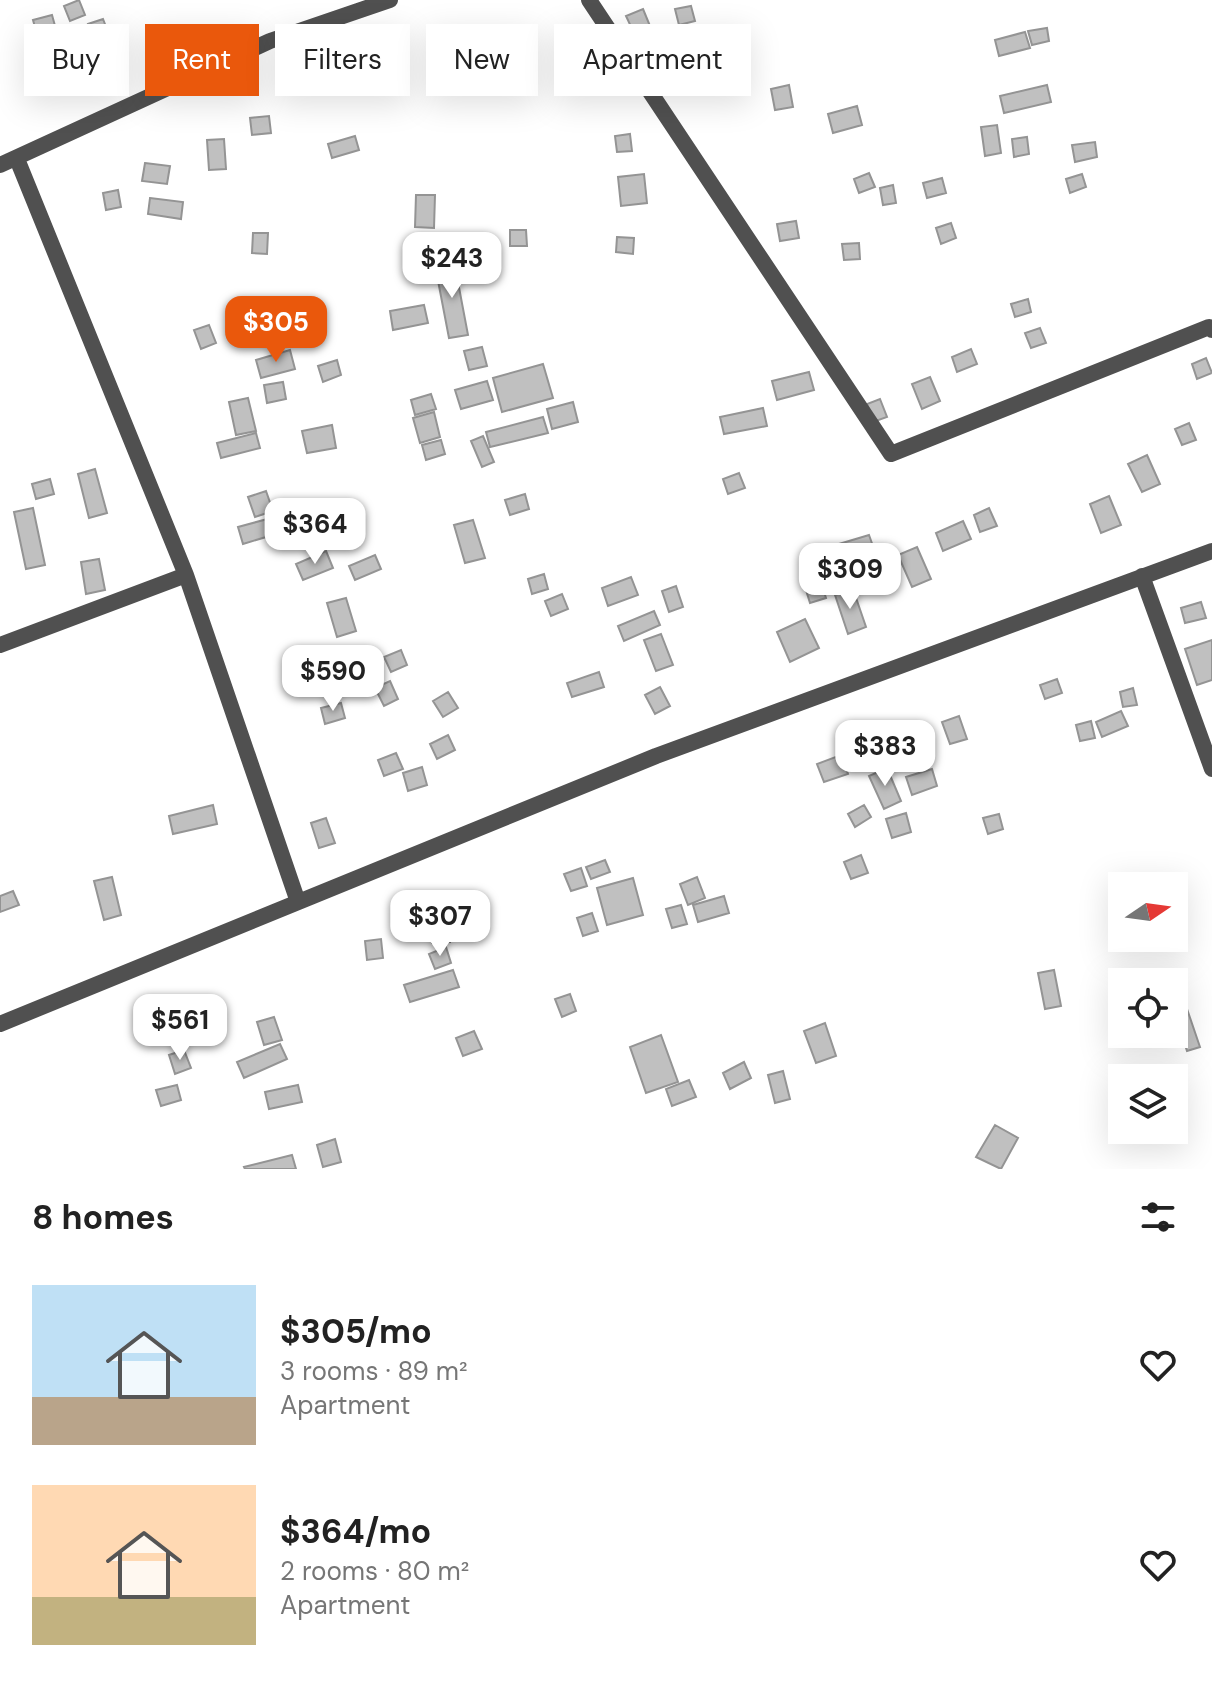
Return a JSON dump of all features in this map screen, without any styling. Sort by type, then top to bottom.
[{"type":"street","points":[[0,165],[270,41],[390,0]]},
{"type":"street","points":[[589,0],[891,454],[1209,327],[1212,330]]},
{"type":"street","points":[[17,159],[186,575],[298,902]]},
{"type":"street","points":[[0,1024],[656,756],[1212,551]]},
{"type":"street","points":[[0,645],[186,575]]},
{"type":"street","points":[[1142,576],[1212,769]]},
{"type":"building","points":[[79,0],[85,15],[70,21],[64,6]]},
{"type":"building","points":[[691,6],[695,21],[679,24],[675,9]]},
{"type":"building","points":[[643,9],[649,24],[630,24],[626,16]]},
{"type":"building","points":[[52,15],[54,24],[34,24],[33,20]]},
{"type":"building","points":[[103,19],[105,24],[88,24]]},
{"type":"building","points":[[1047,28],[1049,41],[1032,45],[1028,31]]},
{"type":"building","points":[[1025,32],[1030,48],[999,56],[995,40]]},
{"type":"building","points":[[789,85],[793,107],[775,110],[771,89]]},
{"type":"building","points":[[1047,85],[1051,102],[1004,113],[1000,96]]},
{"type":"building","points":[[857,106],[862,125],[833,133],[828,114]]},
{"type":"building","points":[[269,116],[271,133],[252,135],[250,118]]},
{"type":"building","points":[[997,125],[1001,153],[985,156],[981,127]]},
{"type":"building","points":[[630,134],[632,151],[617,152],[615,136]]},
{"type":"building","points":[[355,136],[359,150],[332,158],[328,144]]},
{"type":"building","points":[[1027,137],[1029,154],[1014,157],[1012,139]]},
{"type":"building","points":[[224,139],[226,169],[209,170],[207,140]]},
{"type":"building","points":[[1095,142],[1097,157],[1075,162],[1072,145]]},
{"type":"building","points":[[145,163],[170,166],[167,184],[142,181]]},
{"type":"building","points":[[869,173],[875,187],[859,193],[854,179]]},
{"type":"building","points":[[644,174],[647,203],[621,206],[618,177]]},
{"type":"building","points":[[1082,174],[1086,187],[1070,193],[1066,179]]},
{"type":"building","points":[[942,178],[946,193],[927,198],[923,183]]},
{"type":"building","points":[[893,185],[896,203],[883,205],[880,188]]},
{"type":"building","points":[[118,190],[121,207],[106,210],[103,193]]},
{"type":"building","points":[[416,195],[435,195],[434,228],[415,227]]},
{"type":"building","points":[[150,198],[183,202],[181,219],[148,214]]},
{"type":"building","points":[[796,221],[799,238],[780,241],[777,224]]},
{"type":"building","points":[[951,223],[956,238],[941,244],[936,228]]},
{"type":"building","points":[[510,230],[526,230],[527,246],[510,246]]},
{"type":"building","points":[[253,233],[268,233],[267,254],[252,253]]},
{"type":"building","points":[[617,237],[634,238],[633,254],[616,252]]},
{"type":"building","points":[[859,243],[860,259],[844,260],[842,244]]},
{"type":"building","points":[[454,261],[468,335],[449,338],[435,265]]},
{"type":"building","points":[[1028,299],[1031,312],[1015,317],[1011,304]]},
{"type":"building","points":[[424,305],[428,323],[393,330],[390,311]]},
{"type":"building","points":[[245,317],[252,337],[234,343],[228,323]]},
{"type":"building","points":[[209,325],[216,343],[201,349],[194,330]]},
{"type":"building","points":[[1040,328],[1046,343],[1031,348],[1025,333]]},
{"type":"building","points":[[482,347],[487,366],[469,370],[464,351]]},
{"type":"building","points":[[971,349],[977,364],[957,372],[952,357]]},
{"type":"building","points":[[290,350],[295,369],[261,378],[256,360]]},
{"type":"building","points":[[1206,358],[1212,373],[1197,379],[1192,364]]},
{"type":"building","points":[[337,360],[341,375],[323,382],[318,366]]},
{"type":"building","points":[[543,364],[553,398],[502,412],[493,378]]},
{"type":"building","points":[[809,372],[814,390],[777,400],[772,381]]},
{"type":"building","points":[[930,377],[940,401],[922,409],[912,384]]},
{"type":"building","points":[[487,381],[493,400],[461,409],[455,390]]},
{"type":"building","points":[[283,382],[286,399],[267,403],[264,385]]},
{"type":"building","points":[[431,394],[436,409],[415,415],[411,400]]},
{"type":"building","points":[[248,398],[256,431],[236,435],[229,402]]},
{"type":"building","points":[[880,399],[887,417],[873,422],[867,404]]},
{"type":"building","points":[[573,402],[578,422],[552,429],[547,409]]},
{"type":"building","points":[[763,408],[767,426],[724,434],[720,417]]},
{"type":"building","points":[[434,412],[440,437],[420,443],[413,418]]},
{"type":"building","points":[[543,417],[548,433],[490,447],[486,432]]},
{"type":"building","points":[[1189,423],[1196,440],[1182,445],[1175,429]]},
{"type":"building","points":[[332,425],[336,448],[307,453],[302,431]]},
{"type":"building","points":[[256,433],[260,448],[221,458],[217,443]]},
{"type":"building","points":[[483,436],[494,462],[482,467],[471,441]]},
{"type":"building","points":[[441,440],[445,454],[426,460],[422,445]]},
{"type":"building","points":[[1147,455],[1160,484],[1142,492],[1128,464]]},
{"type":"building","points":[[95,469],[107,513],[89,518],[78,474]]},
{"type":"building","points":[[739,473],[745,488],[728,494],[723,479]]},
{"type":"building","points":[[50,479],[54,494],[36,499],[32,484]]},
{"type":"building","points":[[266,491],[273,511],[255,517],[248,497]]},
{"type":"building","points":[[525,494],[529,509],[510,515],[505,500]]},
{"type":"building","points":[[1109,496],[1121,525],[1101,533],[1090,504]]},
{"type":"building","points":[[33,508],[45,565],[26,569],[14,512]]},
{"type":"building","points":[[989,508],[997,526],[980,532],[974,515]]},
{"type":"building","points":[[271,518],[276,534],[243,544],[238,527]]},
{"type":"building","points":[[473,520],[485,558],[465,563],[454,525]]},
{"type":"building","points":[[963,521],[971,539],[943,551],[936,533]]},
{"type":"building","points":[[869,535],[874,549],[843,559],[839,544]]},
{"type":"building","points":[[917,547],[931,579],[912,587],[898,555]]},
{"type":"building","points":[[326,551],[333,568],[303,580],[296,564]]},
{"type":"building","points":[[375,555],[381,569],[355,580],[349,566]]},
{"type":"building","points":[[99,559],[105,590],[86,594],[81,562]]},
{"type":"building","points":[[544,574],[548,589],[532,594],[528,579]]},
{"type":"building","points":[[631,577],[638,595],[608,606],[602,588]]},
{"type":"building","points":[[821,582],[826,598],[810,603],[805,587]]},
{"type":"building","points":[[676,586],[683,607],[669,612],[662,591]]},
{"type":"building","points":[[853,589],[866,627],[848,634],[835,595]]},
{"type":"building","points":[[562,594],[568,609],[551,616],[545,601]]},
{"type":"building","points":[[346,598],[356,631],[337,637],[327,603]]},
{"type":"building","points":[[1201,602],[1206,618],[1185,623],[1181,608]]},
{"type":"building","points":[[654,611],[660,625],[624,641],[618,626]]},
{"type":"building","points":[[805,619],[819,648],[790,662],[777,632]]},
{"type":"building","points":[[661,634],[673,665],[656,671],[644,640]]},
{"type":"building","points":[[1212,640],[1212,680],[1197,685],[1185,649]]},
{"type":"building","points":[[401,650],[407,665],[391,672],[384,657]]},
{"type":"building","points":[[599,672],[604,687],[572,697],[567,683]]},
{"type":"building","points":[[1057,679],[1062,693],[1045,699],[1040,685]]},
{"type":"building","points":[[390,681],[398,699],[384,706],[375,688]]},
{"type":"building","points":[[660,687],[670,706],[655,714],[645,695]]},
{"type":"building","points":[[1133,688],[1137,705],[1123,707],[1120,692]]},
{"type":"building","points":[[448,692],[458,708],[443,717],[433,701]]},
{"type":"building","points":[[341,703],[345,718],[325,724],[321,708]]},
{"type":"building","points":[[1121,711],[1128,726],[1102,737],[1096,722]]},
{"type":"building","points":[[959,716],[967,739],[950,744],[942,722]]},
{"type":"building","points":[[1091,721],[1095,738],[1080,741],[1076,725]]},
{"type":"building","points":[[448,735],[455,750],[437,759],[430,744]]},
{"type":"building","points":[[396,753],[403,769],[384,776],[378,760]]},
{"type":"building","points":[[841,755],[848,774],[824,782],[817,764]]},
{"type":"building","points":[[422,767],[427,785],[408,791],[403,773]]},
{"type":"building","points":[[887,768],[901,801],[884,809],[869,776]]},
{"type":"building","points":[[932,769],[937,786],[912,795],[906,777]]},
{"type":"building","points":[[213,805],[217,824],[173,834],[169,816]]},
{"type":"building","points":[[864,805],[871,817],[855,827],[848,814]]},
{"type":"building","points":[[906,813],[911,832],[892,838],[886,819]]},
{"type":"building","points":[[999,814],[1003,829],[988,834],[983,818]]},
{"type":"building","points":[[326,818],[335,843],[319,848],[311,823]]},
{"type":"building","points":[[861,855],[868,873],[851,879],[844,862]]},
{"type":"building","points":[[605,860],[610,872],[591,879],[586,867]]},
{"type":"building","points":[[581,868],[587,886],[571,891],[564,874]]},
{"type":"building","points":[[112,877],[121,915],[104,920],[94,881]]},
{"type":"building","points":[[697,877],[705,898],[688,905],[680,884]]},
{"type":"building","points":[[633,878],[643,915],[607,925],[597,888]]},
{"type":"building","points":[[13,891],[19,905],[0,912],[0,896]]},
{"type":"building","points":[[724,896],[729,913],[698,922],[693,905]]},
{"type":"building","points":[[681,905],[687,924],[672,928],[666,909]]},
{"type":"building","points":[[592,913],[598,931],[583,936],[577,918]]},
{"type":"building","points":[[431,924],[449,924],[450,942],[432,943]]},
{"type":"building","points":[[381,939],[383,958],[367,960],[365,941]]},
{"type":"building","points":[[446,947],[451,963],[435,969],[429,954]]},
{"type":"building","points":[[453,970],[459,987],[410,1002],[404,985]]},
{"type":"building","points":[[1054,970],[1061,1006],[1045,1009],[1038,973]]},
{"type":"building","points":[[570,994],[576,1011],[562,1017],[555,999]]},
{"type":"building","points":[[1188,1012],[1200,1047],[1187,1051],[1186,1048]]},
{"type":"building","points":[[274,1017],[282,1040],[264,1045],[257,1022]]},
{"type":"building","points":[[825,1023],[836,1056],[816,1063],[804,1031]]},
{"type":"building","points":[[474,1031],[482,1049],[463,1056],[456,1038]]},
{"type":"building","points":[[661,1035],[678,1082],[646,1093],[630,1047]]},
{"type":"building","points":[[280,1044],[287,1059],[244,1078],[237,1062]]},
{"type":"building","points":[[184,1050],[191,1068],[175,1074],[169,1055]]},
{"type":"building","points":[[744,1062],[751,1078],[730,1089],[723,1073]]},
{"type":"building","points":[[783,1071],[790,1099],[775,1103],[768,1075]]},
{"type":"building","points":[[689,1080],[696,1097],[672,1106],[666,1089]]},
{"type":"building","points":[[177,1085],[181,1100],[161,1106],[156,1090]]},
{"type":"building","points":[[298,1085],[302,1102],[269,1109],[265,1092]]},
{"type":"building","points":[[995,1125],[1018,1138],[1001,1169],[976,1157]]},
{"type":"building","points":[[335,1139],[341,1162],[323,1167],[317,1145]]},
{"type":"building","points":[[292,1155],[296,1169],[244,1167]]}]
